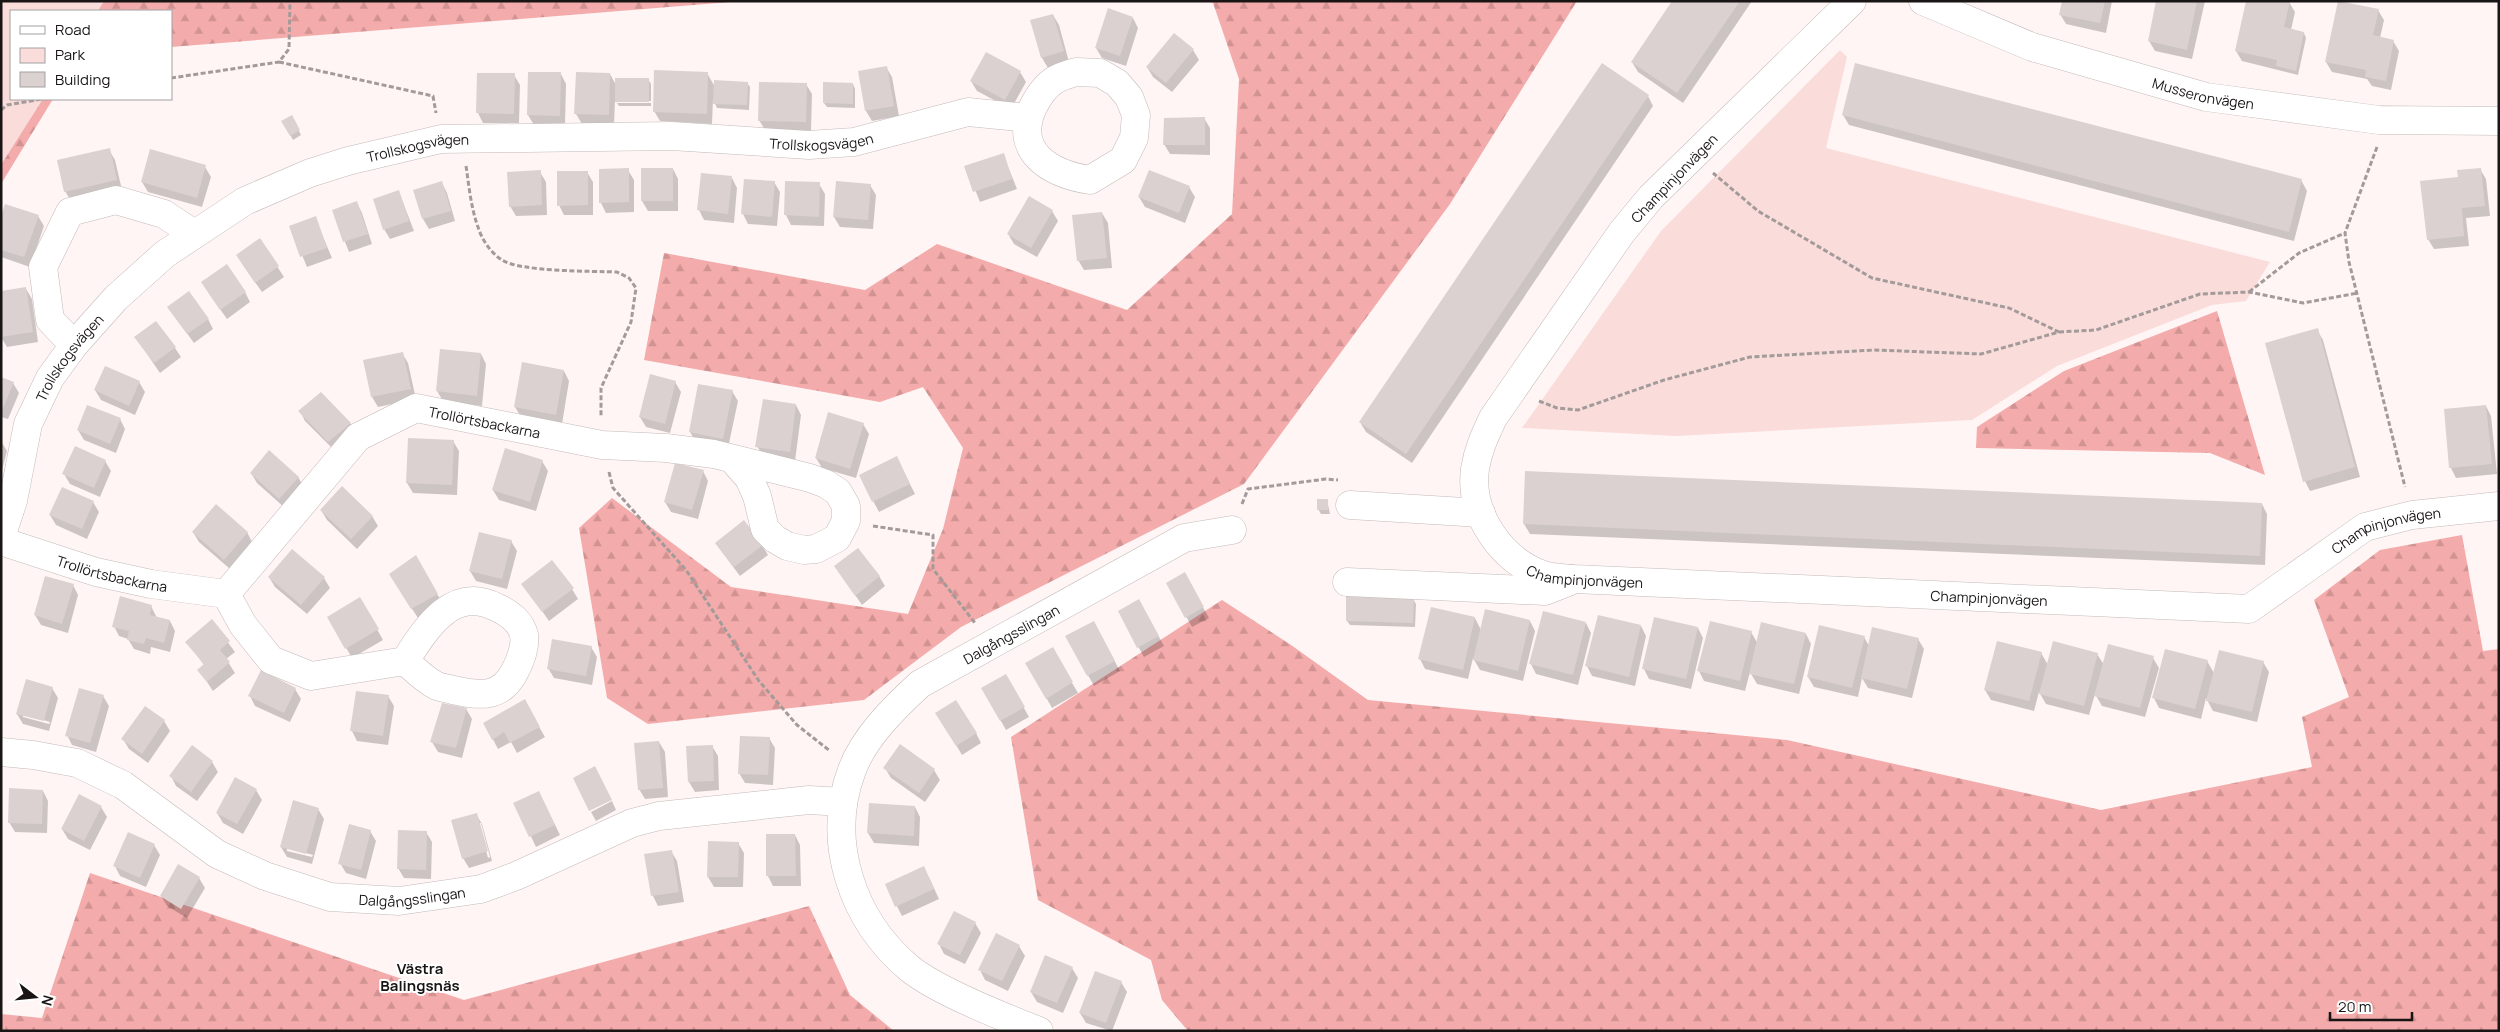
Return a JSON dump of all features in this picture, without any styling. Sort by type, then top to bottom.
[{"type":"street","name":"Champinjonvägen","points":[[1852,1],[1651,198],[1622,232],[1493,418],[1480,444],[1475,470],[1475,490],[1481,514],[1489,530],[1504,549],[1522,564],[1544,575],[1574,579],[2249,608],[2365,528],[2412,515],[2499,506]]},
{"type":"street","name":"Musseronvägen","points":[[1922,1],[2032,47],[2206,97],[2379,120],[2499,121]]},
{"type":"street","name":"Trollskogsvägen","points":[[1,537],[13,501],[28,424],[50,378],[74,345],[116,298],[165,254],[245,201],[310,173],[348,161],[441,139],[672,136],[809,145],[854,142],[968,112],[1028,118]]},
{"type":"street","points":[[74,345],[50,320],[43,267],[70,212],[116,200],[164,214],[194,234]]},
{"type":"street","name":"Trollörtsbackarna","points":[[1,541],[96,572],[151,584],[226,594],[358,437],[416,408],[602,445],[666,448],[714,454],[826,484],[838,492],[846,506],[846,521]]},
{"type":"street","points":[[732,460],[749,478],[757,496],[760,516],[765,529],[774,539],[787,546],[804,550],[826,546],[837,538],[846,521]]},
{"type":"street","points":[[1350,506],[1481,514]]},
{"type":"street","name":"Dalgångsslingan","points":[[1039,1031],[943,988],[910,969],[880,939],[860,908],[844,861],[841,834],[843,802],[852,768],[887,715],[920,684],[1184,538],[1232,530]]},
{"type":"street","points":[[1347,582],[1545,591],[1574,579]]},
{"type":"street","points":[[226,594],[243,625],[272,660],[311,676],[405,661]]},
{"type":"street","name":"Dalgångsslingan","points":[[1,752],[33,755],[77,763],[123,786],[217,854],[265,876],[330,897],[399,901],[481,890],[632,823],[659,816],[809,800],[843,802]]},
{"type":"path","points":[[279,62],[289,49],[290,1]]},
{"type":"path","points":[[172,78],[279,62],[433,96],[441,139]]},
{"type":"path","points":[[1,110],[7,105],[36,100]]},
{"type":"path","points":[[2379,120],[2382,133],[2345,233],[2348,262],[2358,293],[2412,515]]},
{"type":"path","points":[[1693,157],[1758,211],[1872,278],[2009,308],[2059,332]]},
{"type":"path","points":[[2249,292],[2299,253],[2345,233]]},
{"type":"path","points":[[1514,387],[1531,398],[1557,408],[1578,410],[1664,380],[1750,357],[1874,350],[1981,354],[2059,332],[2096,330],[2200,294],[2249,292],[2303,302],[2358,293]]},
{"type":"path","points":[[846,521],[933,535],[933,569],[992,645]]},
{"type":"green space","points":[[1,1],[743,1],[172,47],[172,10],[10,10],[10,100],[52,100],[1,184]]},
{"type":"green space","points":[[1,1],[104,1],[99,10],[10,10],[10,100],[42,100],[1,165]]},
{"type":"green space","points":[[1206,1],[1577,1],[1450,204],[1244,484],[961,627],[864,700],[648,724],[607,698],[579,528],[612,498],[731,587],[908,614],[943,529],[963,448],[923,387],[880,402],[644,360],[664,253],[865,290],[937,244],[1127,310],[1232,214],[1239,79],[1213,3]]},
{"type":"green space","points":[[1840,50],[1847,57],[1826,148],[2270,262],[2246,301],[2212,305],[2057,366],[1972,420],[1676,436],[1522,428],[1661,231]]},
{"type":"green space","points":[[2217,311],[2265,475],[2210,453],[1976,448],[1977,427],[2064,371]]},
{"type":"green space","points":[[2462,535],[2483,651],[2499,649],[2499,1031],[1188,1031],[1162,1000],[1151,960],[1038,900],[1011,737],[1222,600],[1291,645],[1368,700],[1787,740],[2101,810],[2312,767],[2302,717],[2349,697],[2314,600],[2380,550]]},
{"type":"green space","points":[[90,873],[464,1000],[809,906],[850,995],[894,1031],[1,1031],[1,1014],[42,1018]]},
{"type":"building","points":[[1672,1],[1740,1],[1677,93],[1631,62]]},
{"type":"building","points":[[2062,1],[2105,1],[2100,23],[2059,15]]},
{"type":"building","points":[[2156,1],[2197,1],[2187,50],[2148,41]]},
{"type":"building","points":[[2246,1],[2290,1],[2284,27],[2304,32],[2296,71],[2276,66],[2277,60],[2235,51]]},
{"type":"building","points":[[2338,1],[2379,9],[2373,35],[2394,40],[2386,81],[2365,77],[2366,70],[2325,62]]},
{"type":"building","points":[[1108,8],[1133,17],[1120,56],[1095,48]]},
{"type":"building","points":[[1053,14],[1064,51],[1041,58],[1030,20]]},
{"type":"building","points":[[1174,33],[1194,49],[1166,83],[1146,67]]},
{"type":"building","points":[[986,52],[1021,71],[1005,100],[970,81]]},
{"type":"building","points":[[1602,63],[1649,95],[1406,454],[1359,422]]},
{"type":"building","points":[[1855,63],[2302,179],[2289,232],[1842,115]]},
{"type":"building","points":[[887,66],[894,106],[865,111],[858,71]]},
{"type":"building","points":[[654,70],[708,72],[707,114],[653,112]]},
{"type":"building","points":[[528,72],[561,72],[560,116],[527,115]]},
{"type":"building","points":[[576,72],[610,73],[609,115],[574,114]]},
{"type":"building","points":[[477,73],[515,73],[514,114],[476,113]]},
{"type":"building","points":[[615,78],[649,78],[649,102],[615,102]]},
{"type":"building","points":[[714,80],[748,82],[747,105],[713,104]]},
{"type":"building","points":[[759,82],[807,83],[806,122],[758,121]]},
{"type":"building","points":[[823,82],[853,83],[853,104],[823,103]]},
{"type":"building","points":[[292,115],[300,130],[290,136],[281,121]]},
{"type":"building","points":[[1205,117],[1205,145],[1163,145],[1164,118]]},
{"type":"building","points":[[110,148],[117,180],[64,192],[57,160]]},
{"type":"building","points":[[150,149],[206,165],[197,198],[141,182]]},
{"type":"building","points":[[1004,153],[1012,179],[973,192],[964,166]]},
{"type":"building","points":[[629,168],[629,202],[599,203],[599,169]]},
{"type":"building","points":[[641,168],[673,168],[673,201],[641,201]]},
{"type":"building","points":[[2481,168],[2485,206],[2462,208],[2464,236],[2427,240],[2420,181],[2458,177],[2457,170]]},
{"type":"building","points":[[541,170],[542,205],[509,207],[507,172]]},
{"type":"building","points":[[1149,170],[1190,186],[1179,213],[1138,197]]},
{"type":"building","points":[[557,171],[588,171],[588,205],[557,206]]},
{"type":"building","points":[[701,173],[732,176],[728,214],[697,210]]},
{"type":"building","points":[[744,179],[775,181],[772,217],[741,214]]},
{"type":"building","points":[[442,181],[451,211],[422,219],[413,190]]},
{"type":"building","points":[[785,181],[820,182],[819,217],[784,215]]},
{"type":"building","points":[[836,181],[871,184],[868,220],[833,217]]},
{"type":"building","points":[[399,190],[409,221],[383,230],[373,199]]},
{"type":"building","points":[[1029,196],[1053,210],[1031,248],[1007,234]]},
{"type":"building","points":[[357,201],[368,234],[343,242],[332,210]]},
{"type":"building","points":[[5,204],[39,215],[24,257],[1,250],[1,216]]},
{"type":"building","points":[[1102,212],[1107,258],[1077,261],[1072,215]]},
{"type":"building","points":[[316,216],[327,248],[300,257],[289,226]]},
{"type":"building","points":[[260,238],[279,266],[255,283],[236,255]]},
{"type":"building","points":[[227,264],[246,292],[220,310],[201,282]]},
{"type":"building","points":[[26,287],[33,332],[1,337],[1,291]]},
{"type":"building","points":[[189,291],[209,319],[187,334],[167,307]]},
{"type":"building","points":[[156,321],[176,347],[154,363],[134,337]]},
{"type":"building","points":[[2318,328],[2355,467],[2303,482],[2265,343]]},
{"type":"building","points":[[440,349],[481,353],[477,396],[436,391]]},
{"type":"building","points":[[403,352],[411,389],[371,397],[363,360]]},
{"type":"building","points":[[522,362],[564,370],[556,415],[514,407]]},
{"type":"building","points":[[105,366],[140,381],[129,406],[94,390]]},
{"type":"building","points":[[650,374],[676,381],[665,424],[639,417]]},
{"type":"building","points":[[1,377],[14,382],[1,413]]},
{"type":"building","points":[[698,384],[733,390],[723,439],[689,432]]},
{"type":"building","points":[[321,392],[351,423],[328,442],[298,411]]},
{"type":"building","points":[[763,399],[796,404],[790,452],[755,447]]},
{"type":"building","points":[[87,405],[121,418],[110,444],[77,430]]},
{"type":"building","points":[[2486,405],[2492,464],[2449,468],[2444,409]]},
{"type":"building","points":[[828,412],[864,423],[850,469],[815,458]]},
{"type":"building","points":[[408,438],[454,440],[452,485],[406,483]]},
{"type":"building","points":[[75,446],[106,460],[94,488],[62,474]]},
{"type":"building","points":[[505,448],[543,460],[530,502],[492,490]]},
{"type":"building","points":[[269,450],[299,477],[279,499],[250,473]]},
{"type":"building","points":[[897,456],[910,484],[872,502],[859,475]]},
{"type":"building","points":[[675,463],[704,470],[692,510],[664,502]]},
{"type":"building","points":[[1525,471],[2262,503],[2260,556],[1523,524]]},
{"type":"building","points":[[342,486],[373,516],[351,539],[320,510]]},
{"type":"building","points":[[62,487],[94,501],[82,529],[49,515]]},
{"type":"building","points":[[1317,499],[1328,499],[1328,510],[1317,510]]},
{"type":"building","points":[[216,504],[248,532],[224,560],[192,532]]},
{"type":"building","points":[[744,520],[763,545],[734,567],[715,543]]},
{"type":"building","points":[[479,532],[512,540],[502,579],[469,571]]},
{"type":"building","points":[[858,548],[880,576],[855,596],[834,566]]},
{"type":"building","points":[[292,549],[325,577],[301,605],[268,577]]},
{"type":"building","points":[[416,555],[438,594],[411,609],[389,574]]},
{"type":"building","points":[[552,560],[574,588],[542,612],[521,584]]},
{"type":"building","points":[[1185,572],[1204,607],[1185,618],[1166,583]]},
{"type":"building","points":[[45,576],[74,584],[62,624],[34,615]]},
{"type":"building","points":[[120,596],[152,605],[150,615],[170,620],[164,643],[146,638],[144,644],[127,640],[129,631],[112,627]]},
{"type":"building","points":[[1346,596],[1414,598],[1413,623],[1346,621]]},
{"type":"building","points":[[360,597],[379,629],[345,649],[327,617]]},
{"type":"building","points":[[1139,599],[1159,636],[1137,648],[1118,611]]},
{"type":"building","points":[[1431,607],[1475,617],[1463,670],[1418,659]]},
{"type":"building","points":[[1485,609],[1530,620],[1518,671],[1473,660]]},
{"type":"building","points":[[1543,611],[1586,622],[1573,675],[1529,664]]},
{"type":"building","points":[[1598,615],[1641,625],[1629,677],[1585,666]]},
{"type":"building","points":[[1654,617],[1698,627],[1686,679],[1642,669]]},
{"type":"building","points":[[212,619],[230,641],[220,650],[230,662],[207,682],[197,670],[204,664],[185,642]]},
{"type":"building","points":[[1094,621],[1115,661],[1087,676],[1065,636]]},
{"type":"building","points":[[1710,621],[1752,631],[1740,681],[1697,671]]},
{"type":"building","points":[[1761,622],[1806,633],[1794,684],[1749,674]]},
{"type":"building","points":[[1819,625],[1865,636],[1852,688],[1807,677]]},
{"type":"building","points":[[1872,627],[1919,638],[1907,689],[1861,678]]},
{"type":"building","points":[[552,639],[592,646],[586,676],[547,669]]},
{"type":"building","points":[[1997,641],[2042,652],[2029,701],[1984,690]]},
{"type":"building","points":[[2053,641],[2098,653],[2084,706],[2039,694]]},
{"type":"building","points":[[2108,644],[2154,656],[2140,708],[2094,696]]},
{"type":"building","points":[[1053,647],[1073,682],[1046,699],[1025,663]]},
{"type":"building","points":[[2165,649],[2208,660],[2195,709],[2152,698]]},
{"type":"building","points":[[2219,650],[2264,661],[2252,712],[2206,701]]},
{"type":"building","points":[[261,670],[296,688],[284,713],[248,696]]},
{"type":"building","points":[[1006,674],[1025,707],[1000,721],[981,688]]},
{"type":"building","points":[[26,679],[53,687],[44,721],[16,714]]},
{"type":"building","points":[[79,688],[104,695],[90,743],[65,736]]},
{"type":"building","points":[[356,691],[389,695],[383,736],[350,731]]},
{"type":"building","points":[[525,699],[540,727],[510,743],[504,732],[492,740],[483,723]]},
{"type":"building","points":[[956,700],[977,733],[956,746],[935,713]]},
{"type":"building","points":[[442,703],[467,708],[456,748],[430,742]]},
{"type":"building","points":[[145,706],[165,720],[142,754],[121,739]]},
{"type":"building","points":[[740,736],[770,737],[768,775],[738,774]]},
{"type":"building","points":[[659,741],[663,788],[638,790],[634,743]]},
{"type":"building","points":[[900,744],[935,769],[919,793],[883,768]]},
{"type":"building","points":[[192,745],[213,761],[191,792],[169,776]]},
{"type":"building","points":[[713,745],[714,781],[688,782],[686,746]]},
{"type":"building","points":[[595,766],[612,800],[589,811],[573,778]]},
{"type":"building","points":[[235,777],[257,789],[237,824],[216,813]]},
{"type":"building","points":[[9,788],[43,790],[42,824],[8,823]]},
{"type":"building","points":[[539,791],[555,825],[529,837],[513,803]]},
{"type":"building","points":[[79,794],[102,806],[84,841],[61,829]]},
{"type":"building","points":[[293,800],[319,808],[306,854],[280,847]]},
{"type":"building","points":[[869,803],[915,806],[914,836],[867,833]]},
{"type":"building","points":[[477,813],[488,851],[462,859],[451,820]]},
{"type":"building","points":[[349,824],[371,830],[361,870],[338,864]]},
{"type":"building","points":[[398,830],[427,831],[426,870],[397,869]]},
{"type":"building","points":[[128,832],[155,844],[140,878],[113,866]]},
{"type":"building","points":[[766,834],[795,834],[796,876],[766,876]]},
{"type":"building","points":[[708,841],[739,842],[738,877],[707,877]]},
{"type":"building","points":[[672,850],[679,892],[651,896],[644,854]]},
{"type":"building","points":[[178,864],[200,877],[181,909],[160,896]]},
{"type":"building","points":[[924,866],[934,889],[895,907],[885,884]]},
{"type":"building","points":[[954,911],[976,922],[960,955],[937,944]]},
{"type":"building","points":[[996,933],[1020,945],[1002,981],[978,970]]},
{"type":"building","points":[[1045,955],[1073,967],[1057,1003],[1030,992]]},
{"type":"building","points":[[1095,971],[1122,981],[1106,1023],[1079,1013]]},
{"type":"district","name":"Västra Balingsnäs","points":[[420,976]]}]
